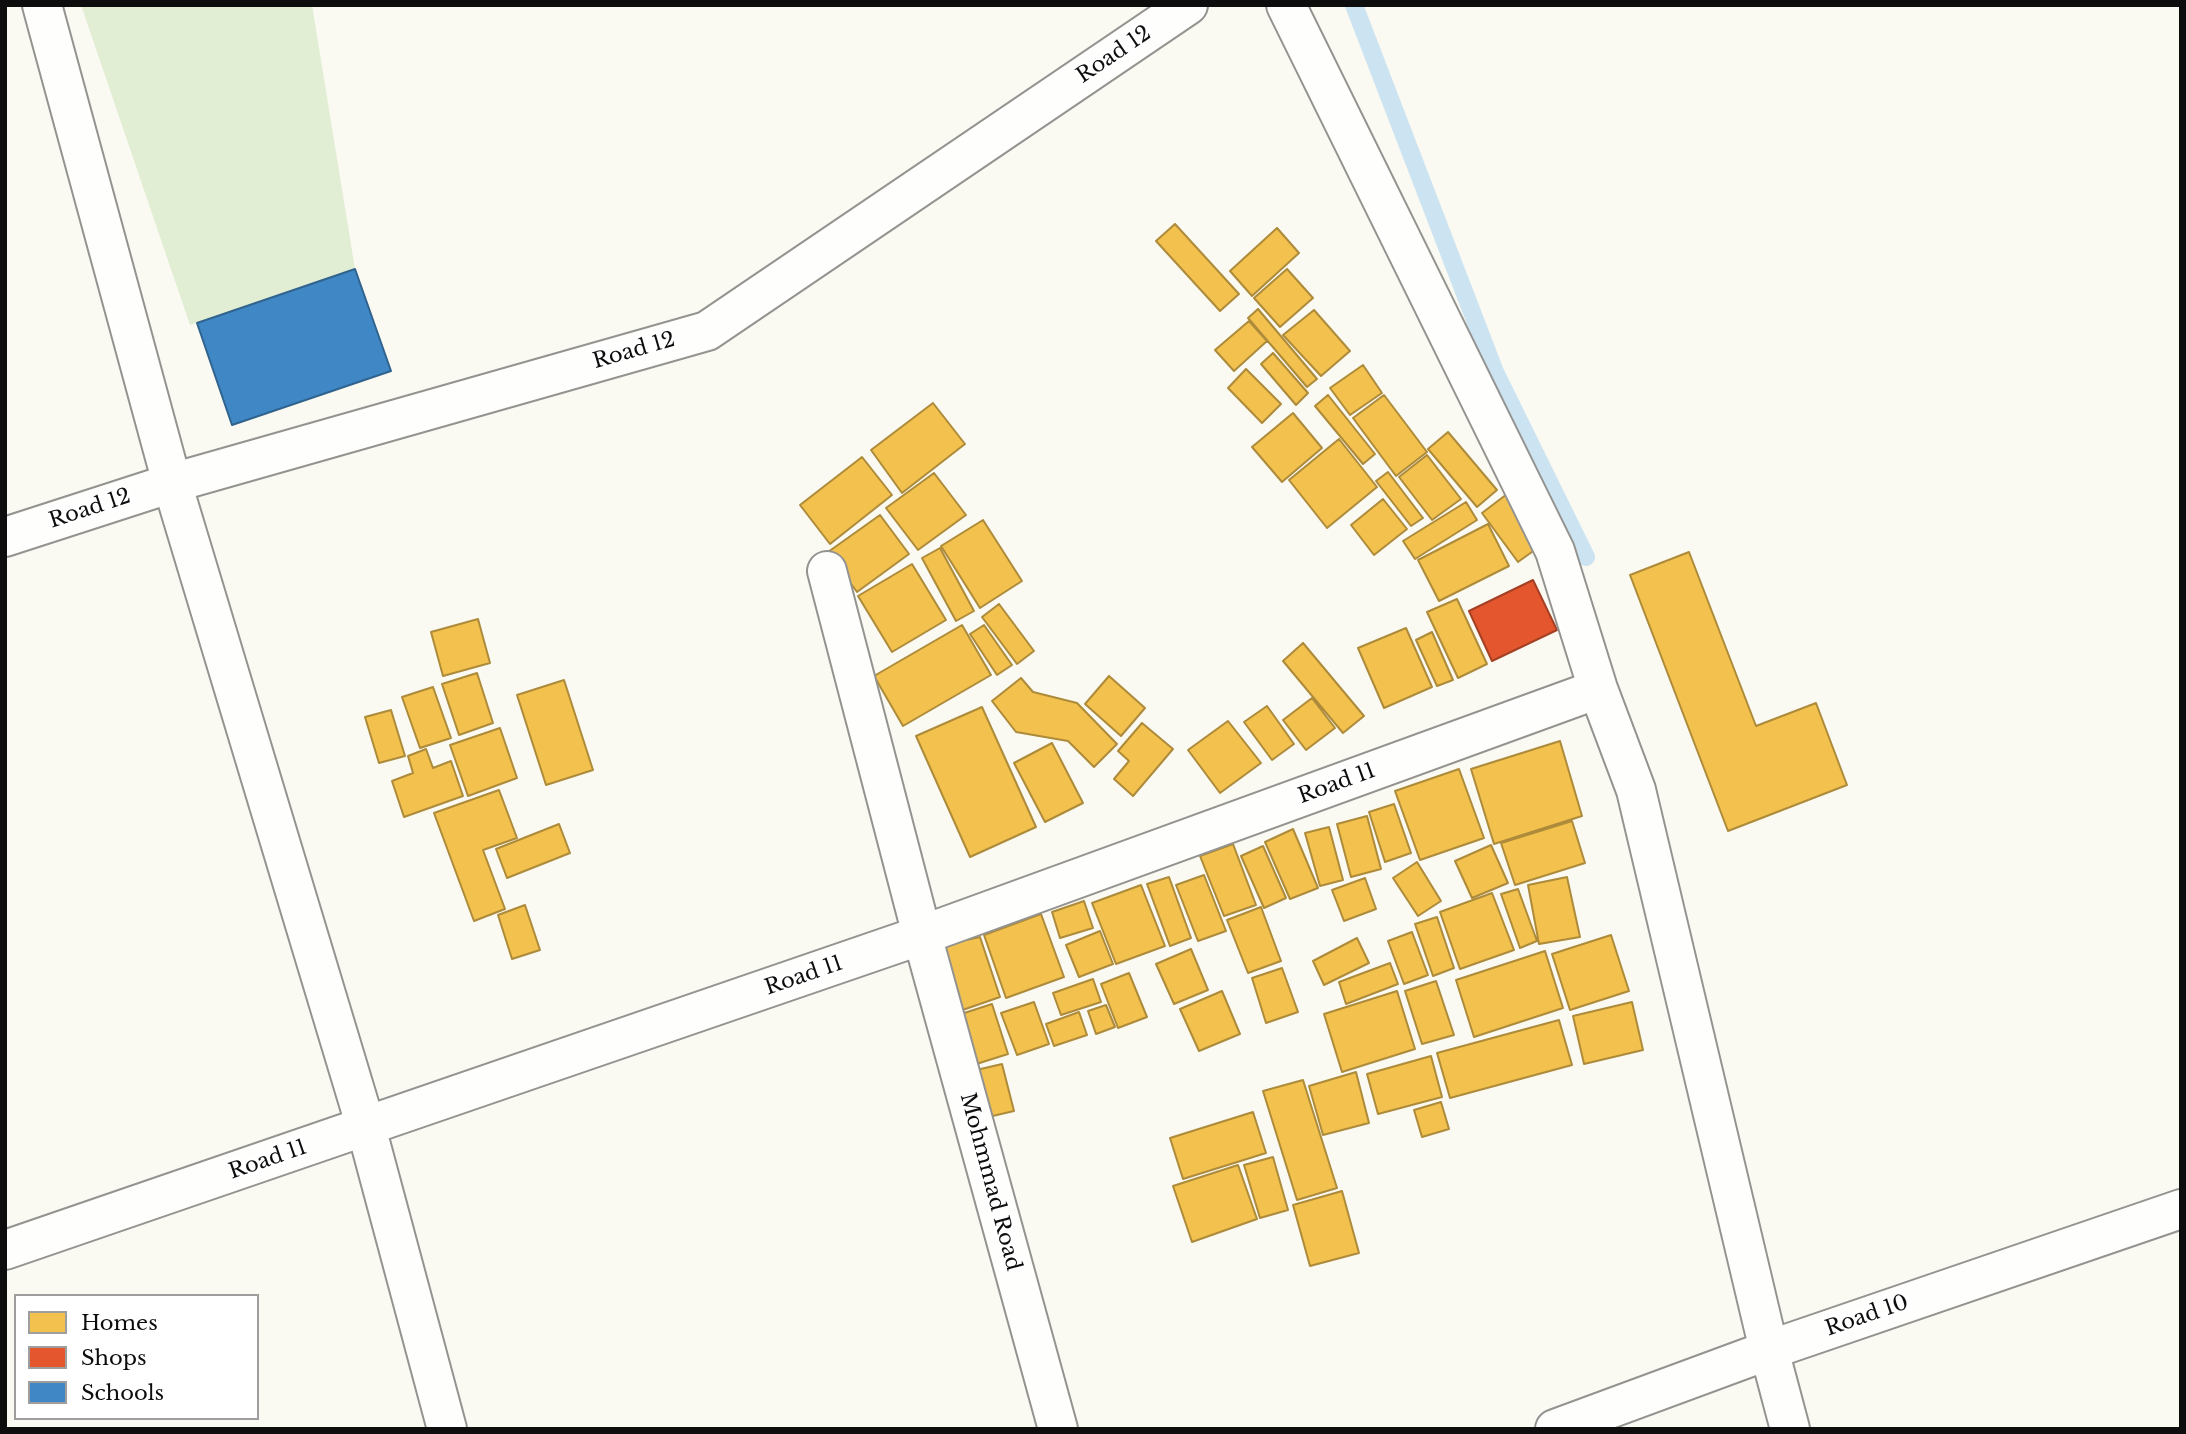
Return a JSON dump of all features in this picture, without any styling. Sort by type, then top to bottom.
[{"type":"street","points":[[42,5],[172,483],[366,1127],[447,1429]]},
{"type":"street","name":"Road 12","points":[[5,537],[172,483],[707,331],[1188,5]]},
{"type":"street","points":[[1286,5],[1555,551],[1598,689],[1636,790],[1790,1429]]},
{"type":"street","name":"Mohmmad Road","points":[[827,572],[922,935],[1058,1429]]},
{"type":"street","name":"Road 11","points":[[5,1250],[922,935],[1598,689]]},
{"type":"street","name":"Road 10","points":[[1555,1429],[1769,1350],[2181,1209]]},
{"type":"green space","points":[[81,5],[312,5],[355,269],[190,325]]},
{"type":"building: Homes","points":[[1175,224],[1239,294],[1220,311],[1156,241]]},
{"type":"building: Homes","points":[[1277,228],[1299,253],[1252,296],[1230,271]]},
{"type":"building: Homes","points":[[1287,269],[1313,298],[1280,327],[1254,298]]},
{"type":"building: Homes","points":[[1258,309],[1317,379],[1307,387],[1248,318]]},
{"type":"building: Homes","points":[[1314,310],[1350,351],[1321,376],[1283,335]]},
{"type":"building: Homes","points":[[1249,321],[1267,341],[1234,371],[1215,350]]},
{"type":"building: Homes","points":[[1273,353],[1308,393],[1296,405],[1261,364]]},
{"type":"building: Homes","points":[[1363,365],[1382,393],[1350,415],[1330,388]]},
{"type":"building: Homes","points":[[1246,369],[1281,404],[1262,423],[1228,388]]},
{"type":"building: Homes","points":[[1328,395],[1375,454],[1363,464],[1315,406]]},
{"type":"building: Homes","points":[[1384,395],[1427,452],[1396,476],[1353,418]]},
{"type":"building: Homes","points":[[933,403],[965,444],[902,493],[871,450]]},
{"type":"building: Homes","points":[[1293,413],[1322,448],[1282,482],[1252,447]]},
{"type":"building: Homes","points":[[1448,432],[1497,490],[1477,507],[1428,449]]},
{"type":"building: Homes","points":[[1339,439],[1377,487],[1327,528],[1289,480]]},
{"type":"building: Homes","points":[[1427,455],[1461,499],[1432,520],[1399,477]]},
{"type":"building: Homes","points":[[862,457],[892,495],[830,544],[800,505]]},
{"type":"building: Homes","points":[[1388,472],[1423,518],[1411,526],[1376,481]]},
{"type":"building: Homes","points":[[934,473],[966,515],[918,550],[886,508]]},
{"type":"building: Homes","points":[[1507,494],[1543,544],[1518,562],[1482,513]]},
{"type":"building: Homes","points":[[1383,499],[1407,529],[1374,555],[1351,525]]},
{"type":"building: Homes","points":[[1466,502],[1477,520],[1415,559],[1403,541]]},
{"type":"building: Homes","points":[[880,515],[909,554],[857,592],[828,552]]},
{"type":"building: Homes","points":[[983,520],[1022,581],[980,608],[941,546]]},
{"type":"building: Homes","points":[[1488,524],[1509,566],[1439,601],[1418,560]]},
{"type":"building: Homes","points":[[940,548],[974,611],[956,621],[922,558]]},
{"type":"building: Homes","points":[[1689,552],[1756,726],[1816,703],[1847,785],[1728,831],[1630,575]]},
{"type":"building: Homes","points":[[912,564],[946,620],[892,652],[858,596]]},
{"type":"building: Homes","points":[[1457,599],[1487,664],[1458,678],[1427,612]]},
{"type":"building: Homes","points":[[999,604],[1034,651],[1017,664],[982,617]]},
{"type":"building: Homes","points":[[478,619],[490,663],[443,676],[431,632]]},
{"type":"building: Homes","points":[[962,625],[991,675],[903,726],[874,676]]},
{"type":"building: Homes","points":[[984,625],[1012,665],[997,675],[970,634]]},
{"type":"building: Homes","points":[[1406,628],[1432,687],[1384,708],[1358,648]]},
{"type":"building: Homes","points":[[1432,632],[1453,680],[1437,686],[1416,640]]},
{"type":"building: Homes","points":[[1303,643],[1364,716],[1343,733],[1283,661]]},
{"type":"building: Homes","points":[[477,673],[493,723],[459,735],[442,684]]},
{"type":"building: Homes","points":[[1109,676],[1145,708],[1121,736],[1085,704]]},
{"type":"building: Homes","points":[[1021,678],[1033,692],[1077,703],[1117,744],[1094,767],[1068,741],[1016,732],[992,701]]},
{"type":"building: Homes","points":[[564,680],[593,770],[546,785],[517,695]]},
{"type":"building: Homes","points":[[433,687],[451,738],[420,748],[402,697]]},
{"type":"building: Homes","points":[[1312,698],[1335,728],[1306,750],[1283,720]]},
{"type":"building: Homes","points":[[1267,706],[1294,744],[1272,760],[1244,722]]},
{"type":"building: Homes","points":[[982,707],[1036,827],[970,857],[916,736]]},
{"type":"building: Homes","points":[[391,710],[405,756],[379,763],[365,717]]},
{"type":"building: Homes","points":[[1228,721],[1261,763],[1220,793],[1188,750]]},
{"type":"building: Homes","points":[[1142,723],[1173,749],[1133,796],[1114,779],[1129,761],[1118,751]]},
{"type":"building: Homes","points":[[500,728],[517,778],[468,796],[450,745]]},
{"type":"building: Homes","points":[[1560,741],[1582,816],[1494,844],[1471,769]]},
{"type":"building: Homes","points":[[1052,743],[1083,803],[1045,822],[1014,763]]},
{"type":"building: Homes","points":[[426,749],[433,768],[451,761],[463,796],[404,817],[392,781],[413,773],[408,756]]},
{"type":"building: Homes","points":[[1459,769],[1484,838],[1420,860],[1395,791]]},
{"type":"building: Homes","points":[[499,790],[517,838],[483,850],[505,909],[474,921],[434,813]]},
{"type":"building: Homes","points":[[1394,804],[1411,853],[1385,862],[1369,812]]},
{"type":"building: Homes","points":[[1367,816],[1381,869],[1351,877],[1337,824]]},
{"type":"building: Homes","points":[[1572,821],[1585,863],[1515,885],[1501,843]]},
{"type":"building: Homes","points":[[559,824],[570,853],[507,878],[496,849]]},
{"type":"building: Homes","points":[[1329,827],[1343,880],[1320,886],[1305,833]]},
{"type":"building: Homes","points":[[1293,829],[1318,888],[1290,899],[1265,842]]},
{"type":"building: Homes","points":[[1233,844],[1256,905],[1224,916],[1200,856]]},
{"type":"building: Homes","points":[[1491,845],[1508,883],[1472,898],[1455,861]]},
{"type":"building: Homes","points":[[1263,846],[1286,898],[1264,908],[1241,856]]},
{"type":"building: Homes","points":[[1417,862],[1441,901],[1418,916],[1393,878]]},
{"type":"building: Homes","points":[[1204,875],[1226,931],[1198,941],[1176,885]]},
{"type":"building: Homes","points":[[1169,877],[1191,938],[1170,946],[1147,884]]},
{"type":"building: Homes","points":[[1567,877],[1580,937],[1539,944],[1528,885]]},
{"type":"building: Homes","points":[[1365,878],[1376,909],[1344,921],[1332,890]]},
{"type":"building: Homes","points":[[1141,885],[1165,946],[1116,964],[1092,903]]},
{"type":"building: Homes","points":[[1518,889],[1537,941],[1520,948],[1501,894]]},
{"type":"building: Homes","points":[[1492,893],[1514,950],[1460,969],[1440,912]]},
{"type":"building: Homes","points":[[1084,901],[1093,928],[1060,938],[1052,912]]},
{"type":"building: Homes","points":[[525,905],[540,950],[512,959],[498,915]]},
{"type":"building: Homes","points":[[1261,907],[1281,961],[1248,973],[1227,920]]},
{"type":"building: Homes","points":[[1041,914],[1064,977],[1006,998],[984,935]]},
{"type":"building: Homes","points":[[1437,917],[1454,968],[1433,976],[1415,924]]},
{"type":"building: Homes","points":[[1100,931],[1113,964],[1079,977],[1066,945]]},
{"type":"building: Homes","points":[[1412,932],[1428,975],[1404,984],[1388,941]]},
{"type":"building: Homes","points":[[1611,935],[1629,991],[1570,1010],[1552,954]]},
{"type":"building: Homes","points":[[980,937],[1000,997],[954,1013],[929,948]]},
{"type":"building: Homes","points":[[1357,938],[1369,963],[1324,985],[1313,961]]},
{"type":"building: Homes","points":[[1191,949],[1208,990],[1174,1004],[1156,964]]},
{"type":"building: Homes","points":[[1545,951],[1563,1008],[1474,1037],[1456,980]]},
{"type":"building: Homes","points":[[1390,963],[1398,984],[1346,1004],[1339,982]]},
{"type":"building: Homes","points":[[1282,968],[1298,1012],[1266,1023],[1252,978]]},
{"type":"building: Homes","points":[[1129,973],[1147,1017],[1118,1028],[1101,984]]},
{"type":"building: Homes","points":[[1093,979],[1101,1002],[1061,1015],[1053,993]]},
{"type":"building: Homes","points":[[1436,981],[1454,1035],[1422,1044],[1405,991]]},
{"type":"building: Homes","points":[[1222,991],[1240,1034],[1199,1051],[1180,1009]]},
{"type":"building: Homes","points":[[1397,991],[1415,1049],[1342,1072],[1324,1014]]},
{"type":"building: Homes","points":[[1034,1002],[1049,1044],[1017,1055],[1001,1013]]},
{"type":"building: Homes","points":[[1632,1002],[1643,1050],[1584,1064],[1573,1016]]},
{"type":"building: Homes","points":[[992,1004],[1008,1054],[970,1066],[955,1016]]},
{"type":"building: Homes","points":[[1106,1005],[1115,1027],[1096,1034],[1088,1011]]},
{"type":"building: Homes","points":[[1079,1012],[1087,1035],[1054,1046],[1046,1024]]},
{"type":"building: Homes","points":[[1559,1020],[1572,1065],[1450,1098],[1437,1053]]},
{"type":"building: Homes","points":[[1431,1056],[1442,1097],[1378,1114],[1367,1074]]},
{"type":"building: Homes","points":[[1002,1064],[1014,1111],[984,1118],[972,1071]]},
{"type":"building: Homes","points":[[1356,1072],[1369,1123],[1323,1135],[1309,1086]]},
{"type":"building: Homes","points":[[1303,1080],[1337,1188],[1297,1200],[1263,1091]]},
{"type":"building: Homes","points":[[1441,1102],[1449,1129],[1422,1137],[1414,1110]]},
{"type":"building: Homes","points":[[1253,1112],[1266,1153],[1183,1179],[1170,1138]]},
{"type":"building: Homes","points":[[1273,1157],[1288,1210],[1260,1218],[1244,1165]]},
{"type":"building: Homes","points":[[1238,1165],[1257,1219],[1192,1242],[1173,1186]]},
{"type":"building: Homes","points":[[1342,1191],[1359,1253],[1310,1266],[1293,1205]]},
{"type":"building: Shops","points":[[1533,580],[1557,630],[1492,661],[1469,611]]},
{"type":"building: Schools","points":[[355,269],[391,371],[232,425],[197,323]]},
{"type":"waterway","points":[[1354,5],[1495,372],[1586,557]]}]
